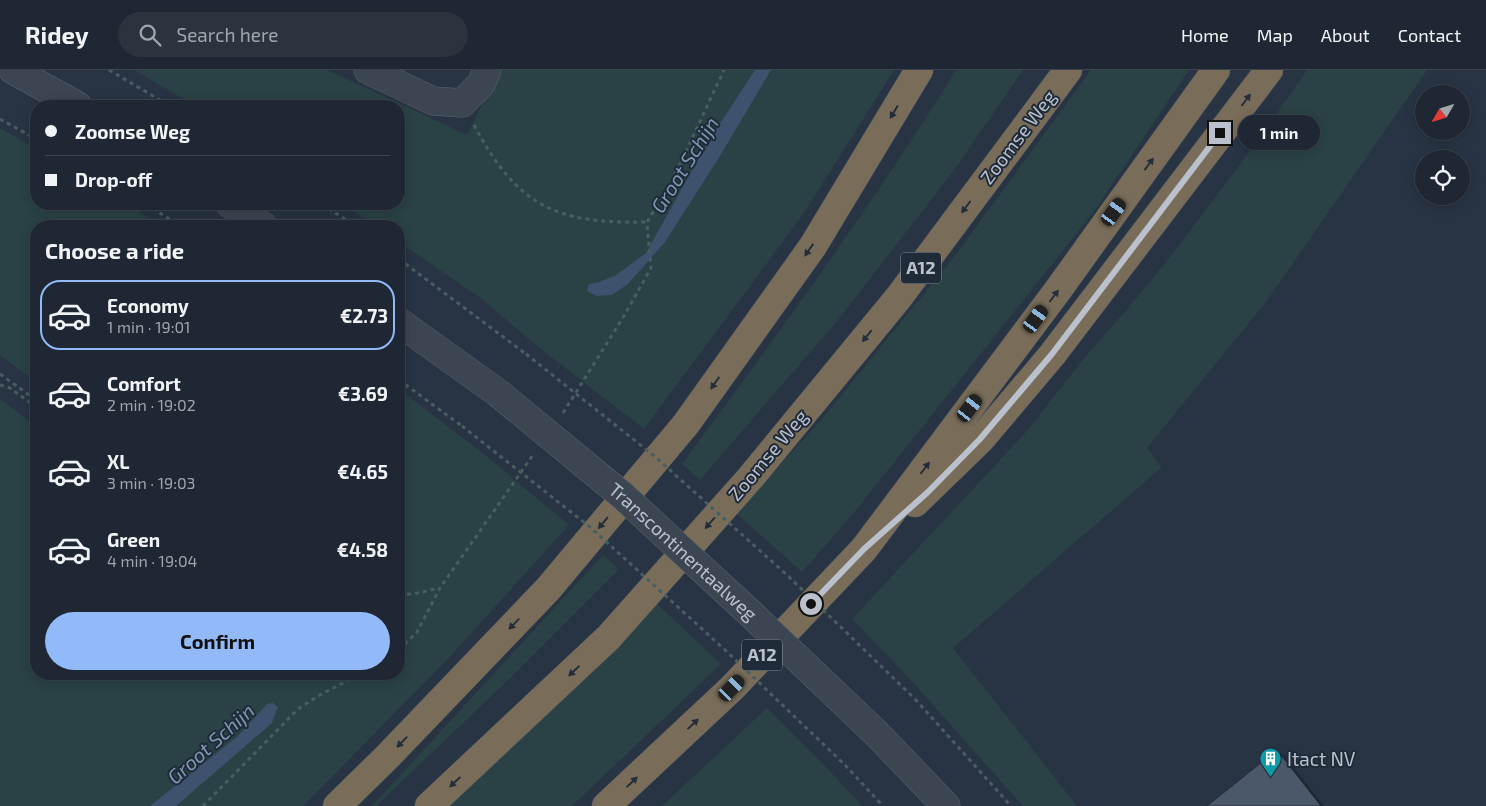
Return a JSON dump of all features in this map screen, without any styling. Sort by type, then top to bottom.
[{"type":"highway","points":[[337,806],[388,756],[548,589],[686,424],[813,246],[919,70]]},
{"type":"highway","name":"Zoomse Weg","points":[[429,806],[609,637],[751,477],[899,297],[1068,70]]},
{"type":"highway","name":"A12","points":[[606,806],[732,688],[864,549],[1058,290],[1216,70]]},
{"type":"highway","points":[[864,549],[928,492],[980,439],[1046,362],[1269,70]]},
{"type":"street","points":[[13,70],[67,100]]},
{"type":"street","points":[[368,70],[433,101],[462,103],[481,84],[488,70]]},
{"type":"street","points":[[239,210],[254,220]]},
{"type":"street","name":"Transcontinentaalweg","points":[[405,326],[498,393],[623,496],[878,735],[946,806]]},
{"type":"path","points":[[110,70],[160,100]]},
{"type":"path","points":[[652,268],[647,222],[671,183],[724,70]]},
{"type":"path","points":[[462,103],[498,164],[515,184],[535,201],[559,213],[610,223],[647,222]]},
{"type":"path","points":[[0,119],[30,136]]},
{"type":"path","points":[[155,210],[171,220]]},
{"type":"path","points":[[331,210],[346,220]]},
{"type":"path","points":[[405,263],[526,354],[653,455],[786,574],[916,699],[1011,806]]},
{"type":"path","points":[[0,374],[30,396]]},
{"type":"path","points":[[405,384],[462,426],[590,528],[724,649],[845,765],[882,806]]},
{"type":"path","points":[[0,386],[10,388],[30,403]]},
{"type":"path","points":[[405,594],[440,588],[417,632],[405,644]]},
{"type":"path","points":[[203,806],[298,709],[345,680]]},
{"type":"green space","points":[[134,70],[327,70],[392,100],[186,100]]},
{"type":"green space","points":[[499,70],[894,70],[804,213],[644,429],[537,346],[482,299],[405,246],[405,220],[367,220],[352,210],[405,210],[405,106],[467,135]]},
{"type":"green space","points":[[956,70],[1023,70],[955,169],[838,320],[700,480],[682,464],[788,319],[857,220]]},
{"type":"green space","points":[[1091,70],[1189,70],[1093,213],[852,515],[802,572],[736,513],[822,419],[957,253]]},
{"type":"green space","points":[[1307,70],[1427,70],[1266,302],[1147,448],[1162,467],[953,648],[1077,806],[1023,806],[910,679],[852,619],[1027,431],[1081,362],[1170,257],[1258,141]]},
{"type":"green space","points":[[0,128],[30,146],[30,210],[137,210],[152,220],[30,220],[30,378],[0,355]]},
{"type":"green space","points":[[405,394],[485,455],[569,525],[446,661],[303,806],[0,806],[0,399],[30,422],[30,680],[405,680]]},
{"type":"green space","points":[[603,555],[619,569],[500,688],[376,806],[372,806]]},
{"type":"green space","points":[[655,602],[721,664],[572,806],[447,806]]},
{"type":"green space","points":[[767,708],[862,806],[662,806]]},
{"type":"water","points":[[755,70],[771,70],[720,156],[665,242],[628,284],[612,295],[597,296],[587,291],[589,284],[616,275],[646,253],[706,145]]},
{"type":"water","points":[[273,703],[278,707],[272,723],[176,806],[150,806],[238,736],[267,704]]},
{"type":"building","name":"Itact NV","points":[[1277,750],[1321,806],[1207,806]]},
{"type":"place","name":"Itact NV","points":[[1271,778]]},
{"type":"route","points":[[811,604],[864,549],[928,492],[980,439],[1052,354],[1220,133]]},
{"type":"water label","name":"Groot Schijn","points":[[685,165]]},
{"type":"water label","name":"Groot Schijn","points":[[211,744]]}]
